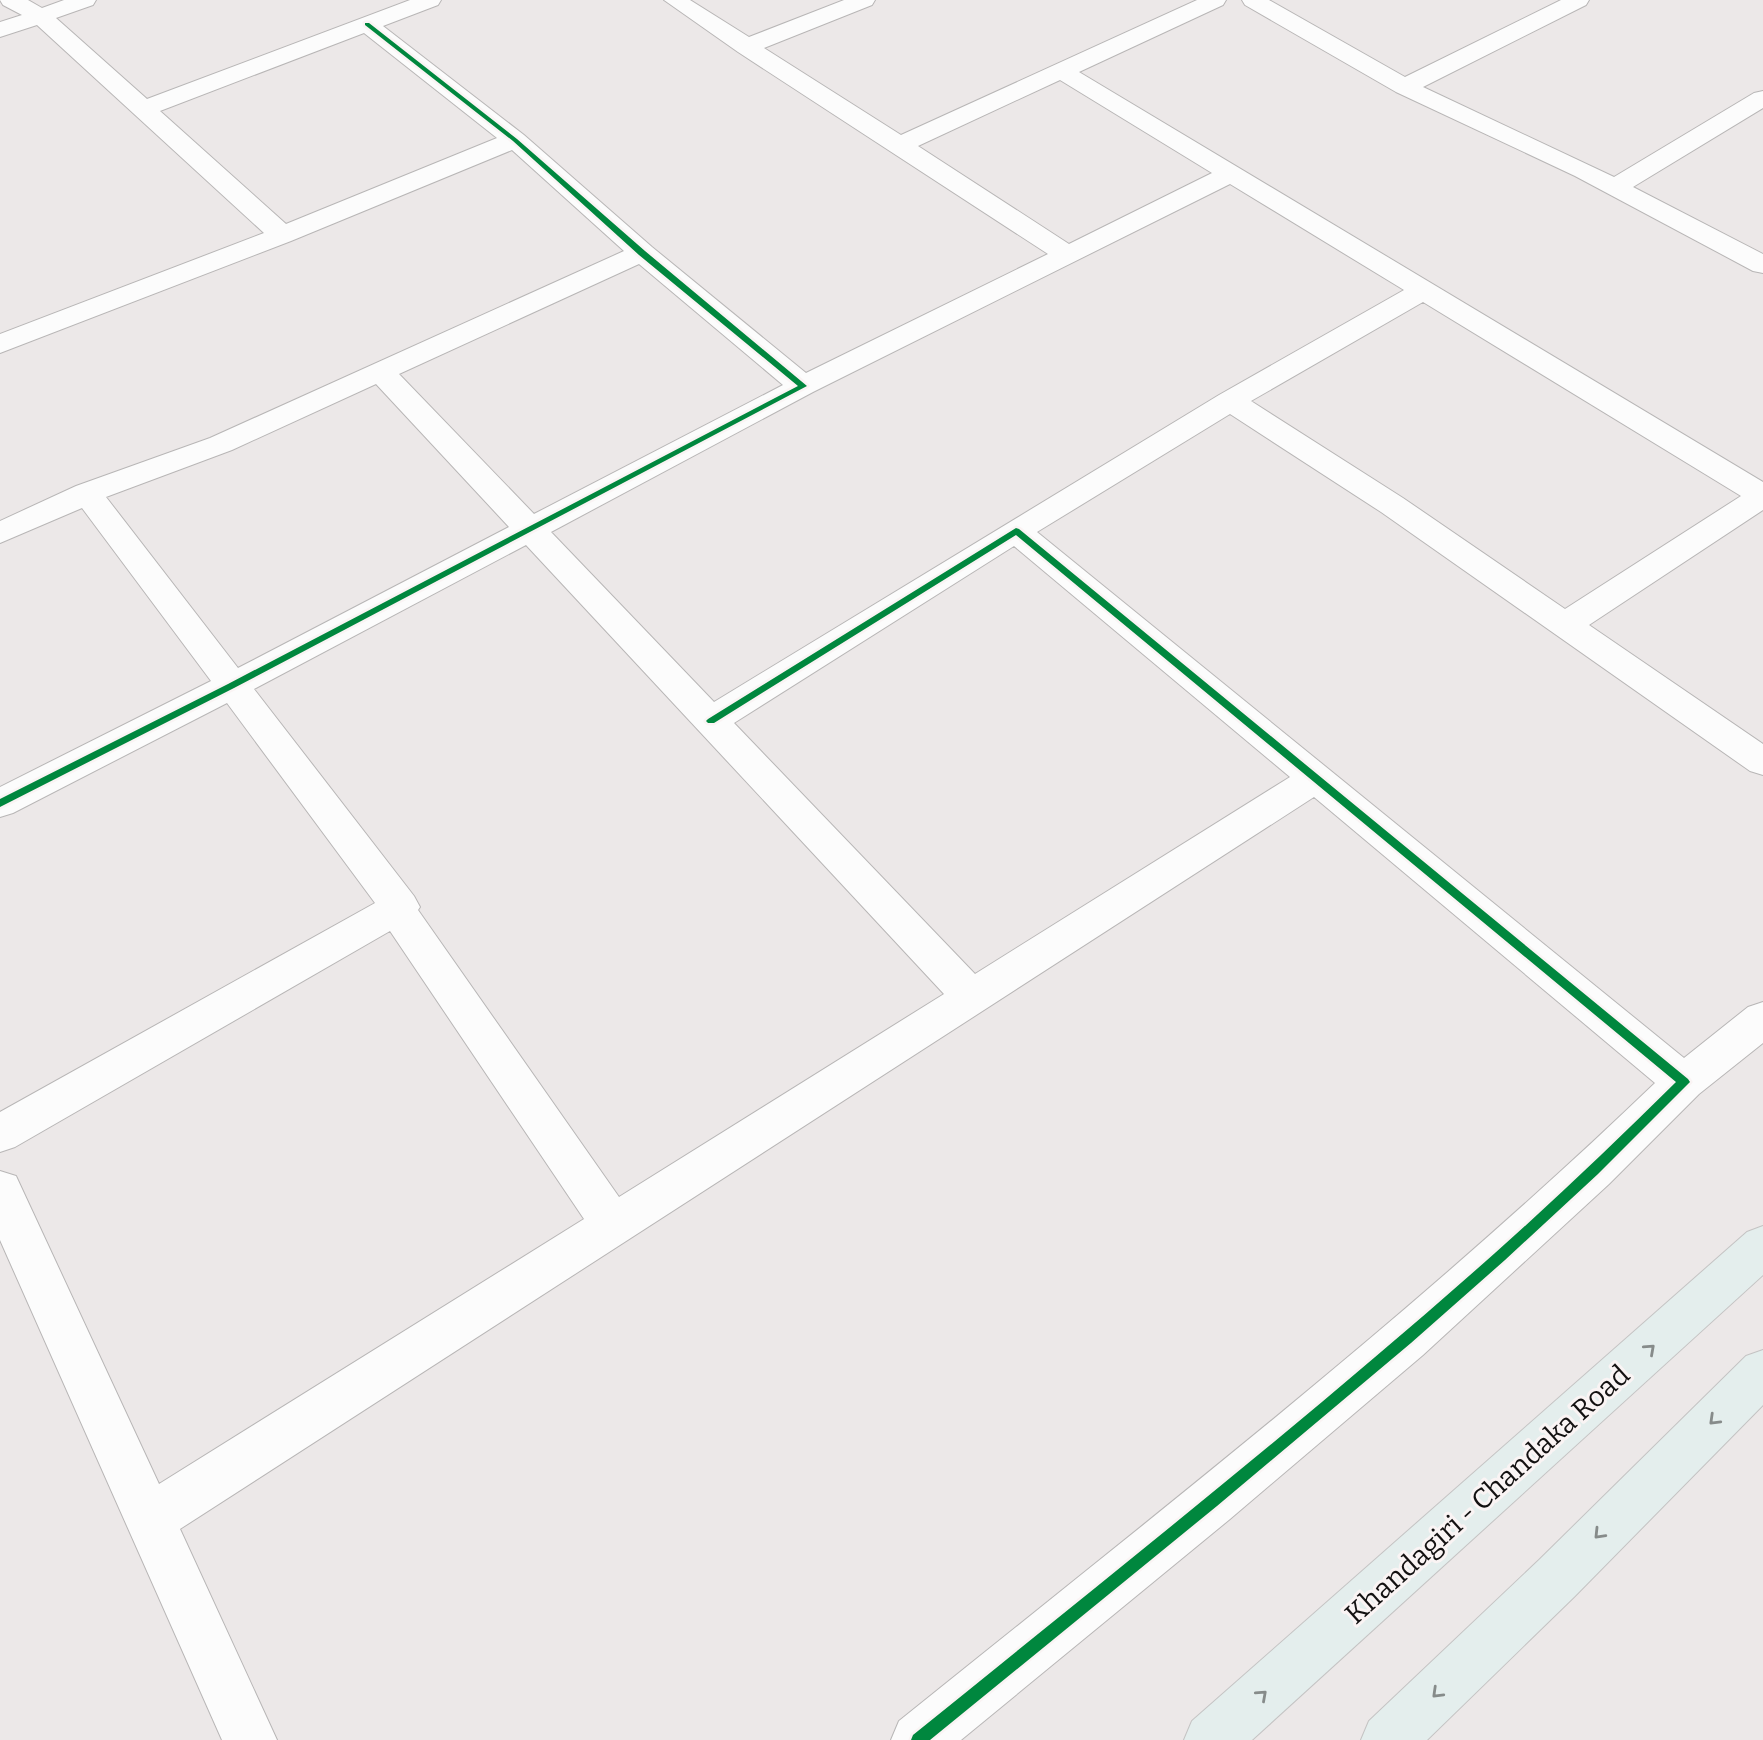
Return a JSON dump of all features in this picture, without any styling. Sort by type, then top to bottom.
[{"type":"main road","name":"Khandagiri - Chandaka Road","points":[[1210,1740],[1763,1246]]},
{"type":"main road","points":[[1388,1740],[1557,1578],[1763,1372]]},
{"type":"street","points":[[11,0],[41,16],[282,235]]},
{"type":"street","points":[[0,30],[85,0]]},
{"type":"street","points":[[144,109],[430,0]]},
{"type":"street","points":[[675,0],[1067,255]]},
{"type":"street","points":[[747,46],[863,0]]},
{"type":"street","points":[[900,145],[1214,0]]},
{"type":"street","points":[[1253,0],[1404,87],[1572,166],[1763,265]]},
{"type":"street","points":[[1404,87],[1559,3]]},
{"type":"street","points":[[367,24],[515,140],[642,253],[803,386]]},
{"type":"street","points":[[1061,71],[1763,496],[1566,624]]},
{"type":"street","points":[[1613,188],[1757,108]]},
{"type":"street","points":[[3,338],[282,235],[515,140]]},
{"type":"street","points":[[0,803],[231,686],[803,386],[1231,174]]},
{"type":"street","points":[[0,533],[87,493],[221,444],[642,253]]},
{"type":"street","points":[[711,721],[1230,401],[1424,290]]},
{"type":"street","points":[[381,372],[972,997]]},
{"type":"street","points":[[1230,401],[1392,505],[1763,762]]},
{"type":"street","points":[[0,1134],[400,907],[87,493]]},
{"type":"street","points":[[1016,531],[1684,1082]]},
{"type":"street","points":[[150,1519],[1317,778]]},
{"type":"street","points":[[397,909],[613,1225]]},
{"type":"street","points":[[918,1740],[1412,1337],[1624,1142],[1684,1082],[1763,1019]]},
{"type":"street","points":[[0,1190],[250,1740]]},
{"type":"cycle path","points":[[0,803],[231,686],[803,386],[642,253],[515,140],[367,24]]},
{"type":"cycle path","points":[[711,721],[1016,531],[1684,1082],[1501,1256],[1406,1339],[1213,1501],[918,1740]]}]
